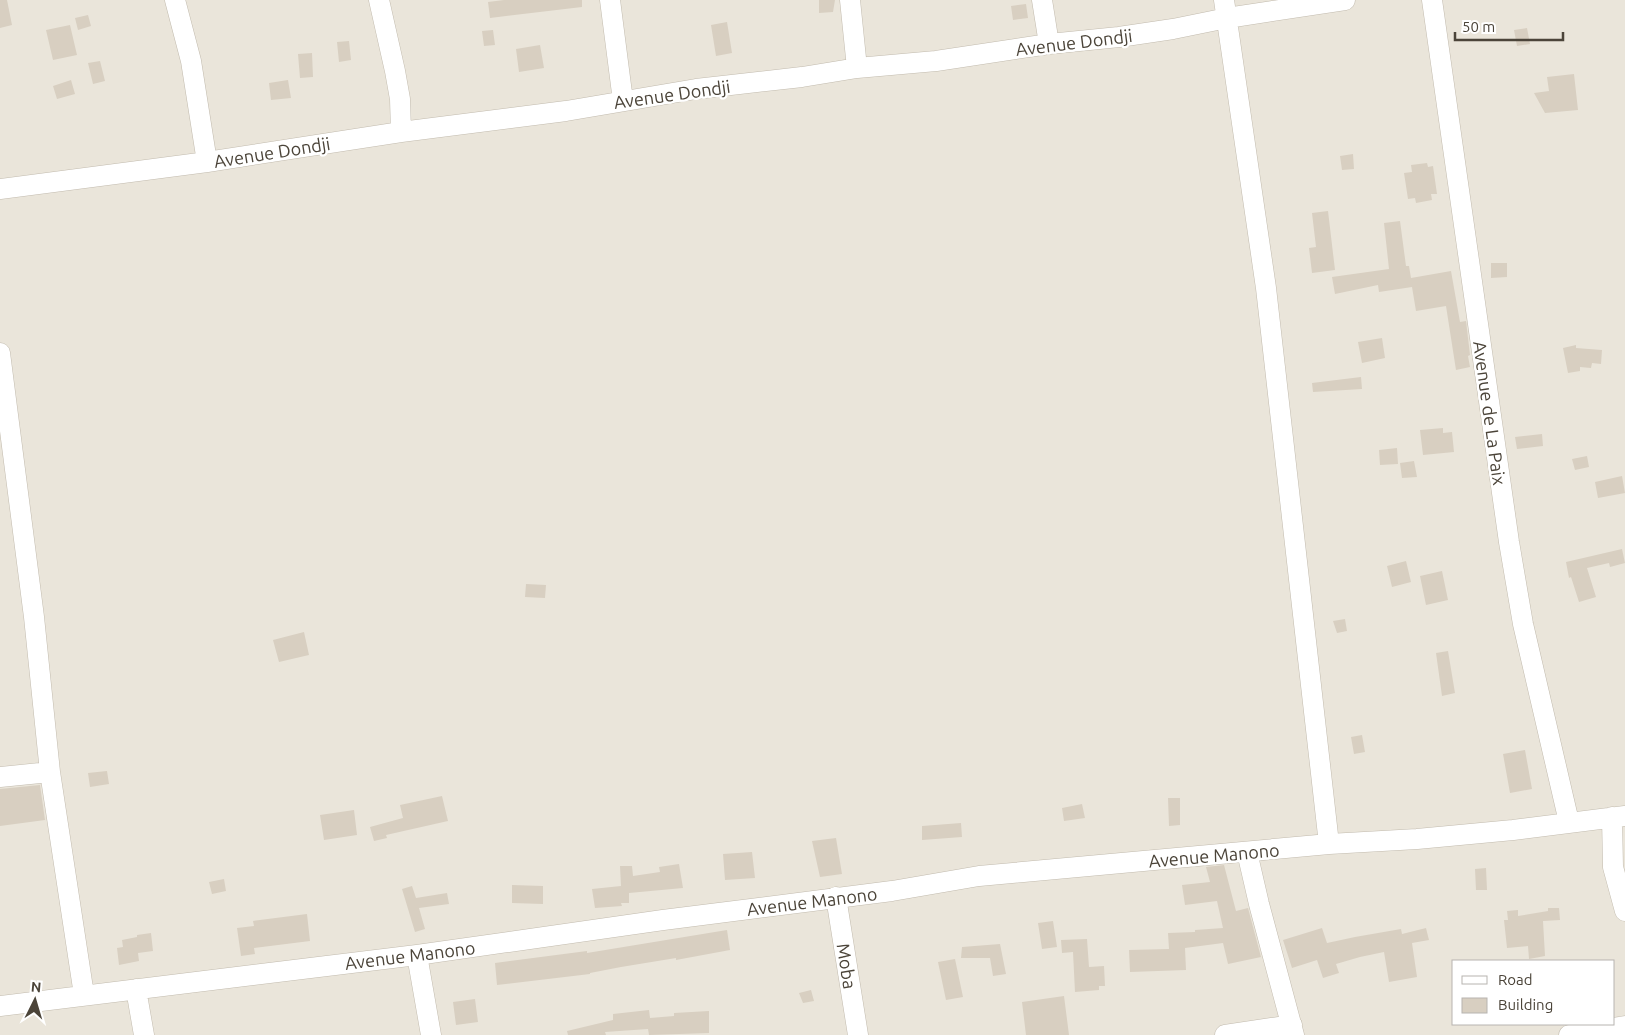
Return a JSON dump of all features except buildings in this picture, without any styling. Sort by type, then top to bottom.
[{"type":"street","points":[[175,0],[192,61],[206,162]]},
{"type":"street","points":[[379,0],[397,80],[400,99],[401,132]]},
{"type":"street","points":[[610,0],[624,101]]},
{"type":"street","points":[[850,0],[857,68]]},
{"type":"street","points":[[1042,0],[1048,44]]},
{"type":"street","name":"Avenue Dondji","points":[[0,189],[206,162],[401,132],[556,112],[696,89],[802,77],[857,68],[936,61],[1048,44],[1146,33],[1225,9],[1345,0]]},
{"type":"street","name":"Avenue de La Paix","points":[[1432,0],[1523,624],[1569,822]]},
{"type":"street","points":[[1225,9],[1266,288],[1329,844]]},
{"type":"street","points":[[0,353],[34,617],[50,772],[84,995]]},
{"type":"street","points":[[0,777],[50,772]]},
{"type":"street","points":[[1618,816],[1613,867],[1625,911]]},
{"type":"street","name":"Avenue Manono","points":[[0,1006],[417,954],[892,891],[978,876],[1329,844],[1417,839],[1513,830],[1618,816]]},
{"type":"street","points":[[1225,1035],[1293,1030],[1247,852]]},
{"type":"street","name":"Moba","points":[[836,897],[858,1035]]},
{"type":"street","points":[[417,954],[431,1035]]},
{"type":"street","points":[[136,989],[144,1035]]},
{"type":"street","points":[[1569,1035],[1625,1026]]},
{"type":"shaded area","points":[[0,0],[1625,0],[1625,1035],[0,1035]]}]
